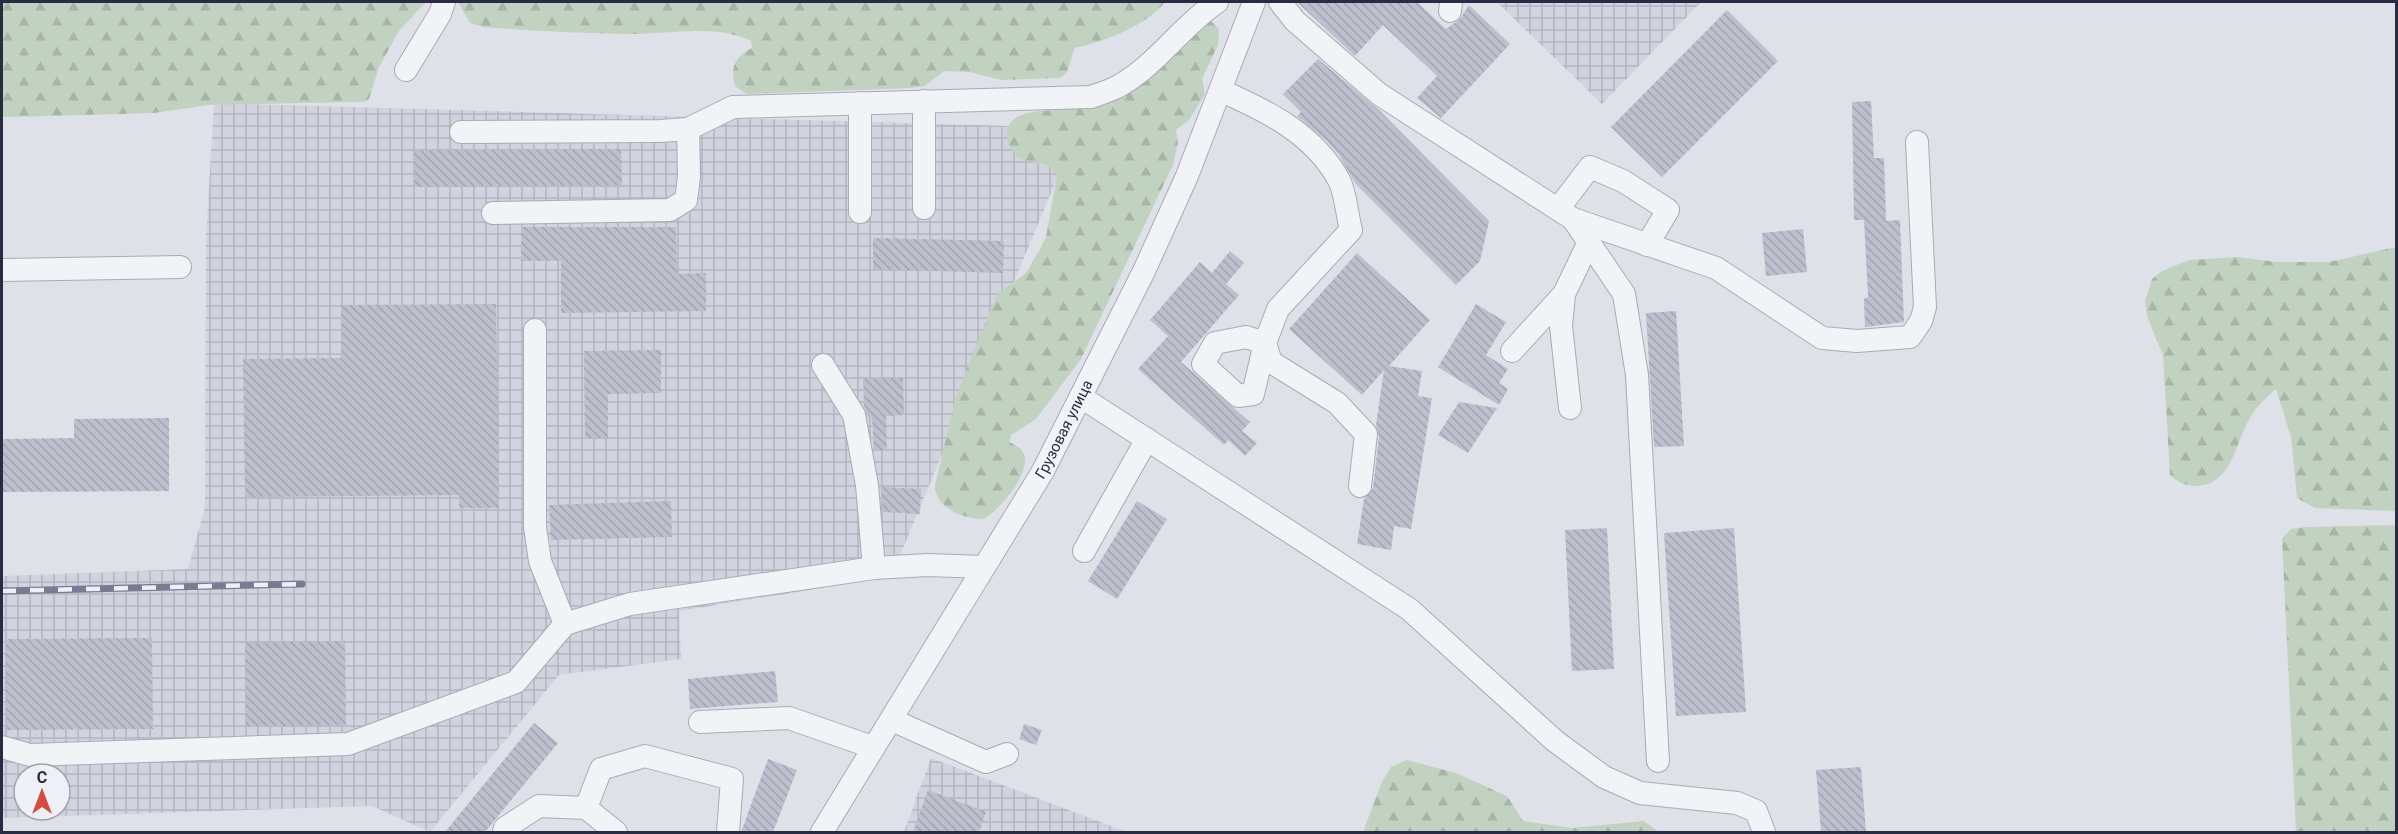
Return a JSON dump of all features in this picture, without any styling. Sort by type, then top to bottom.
[{"type":"street","points":[[406,70],[440,14],[444,2]]},
{"type":"street","points":[[461,132],[688,129],[733,107],[1091,97],[1117,87],[1141,70],[1199,14],[1217,2]]},
{"type":"street","name":"Грузовая улица","points":[[822,832],[1043,471],[1144,271],[1222,91],[1254,2]]},
{"type":"street","points":[[1280,2],[1295,21],[1379,94],[1565,214],[1716,268],[1822,338],[1857,341],[1910,337],[1921,321],[1925,306],[1917,142]]},
{"type":"street","points":[[1222,91],[1274,114],[1310,144],[1340,181],[1351,230],[1278,309],[1265,343],[1271,362],[1337,404],[1366,434],[1360,486]]},
{"type":"street","points":[[924,101],[924,208]]},
{"type":"street","points":[[860,103],[860,212]]},
{"type":"street","points":[[493,213],[670,210],[686,200],[689,177],[688,129]]},
{"type":"street","points":[[1565,214],[1590,167],[1623,181],[1668,210],[1647,245]]},
{"type":"street","points":[[1565,214],[1589,243],[1624,294],[1638,375],[1658,761]]},
{"type":"street","points":[[1512,351],[1564,294],[1589,243]]},
{"type":"street","points":[[2,270],[180,267]]},
{"type":"street","points":[[1564,294],[1561,326],[1570,408]]},
{"type":"street","points":[[535,330],[535,527],[540,561],[565,624]]},
{"type":"street","points":[[824,365],[854,415],[867,485],[874,568]]},
{"type":"street","points":[[1081,397],[1409,609],[1555,741],[1604,777],[1640,793],[1737,803],[1756,811],[1764,832]]},
{"type":"street","points":[[1084,550],[1147,440]]},
{"type":"street","points":[[2,747],[30,755],[348,744],[516,682],[565,624],[630,604],[874,568],[928,565],[984,567]]},
{"type":"street","points":[[700,722],[789,718],[872,747]]},
{"type":"street","points":[[892,720],[986,762],[1007,754]]},
{"type":"street","points":[[586,808],[601,769],[645,756],[732,779],[728,832]]},
{"type":"street","points":[[504,832],[505,828],[539,806],[586,808],[616,832]]},
{"type":"shaded area","points":[[1497,2],[1701,2],[1602,104]]},
{"type":"shaded area","points":[[214,103],[1078,128],[891,577],[679,611],[681,659],[559,675],[430,832],[372,806],[72,816],[72,762],[12,762],[12,818],[2,818],[2,576],[188,569],[205,507],[206,239]]},
{"type":"shaded area","points":[[931,758],[1127,832],[904,832]]},
{"type":"green space","points":[[2,2],[426,2],[399,31],[379,67],[369,99],[363,102],[209,105],[154,113],[2,117]]},
{"type":"green space","points":[[458,2],[1165,2],[1157,11],[1136,26],[1111,37],[1075,48],[1066,73],[1059,78],[1002,80],[969,72],[944,71],[925,86],[911,88],[747,94],[735,86],[733,73],[735,63],[741,55],[752,48],[751,41],[737,36],[706,31],[627,34],[483,27],[470,23]]},
{"type":"green space","points":[[1210,20],[1219,29],[1218,45],[1202,79],[1205,94],[1189,120],[1176,130],[1178,143],[1173,165],[1081,359],[1036,419],[1011,435],[1010,442],[1021,449],[1025,456],[1025,465],[1018,482],[1005,500],[984,519],[960,515],[952,511],[940,500],[935,485],[955,400],[998,293],[1026,273],[1046,237],[1057,175],[1050,166],[1018,158],[1007,140],[1010,123],[1025,114],[1077,107]]},
{"type":"green space","points":[[2396,247],[2396,511],[2315,508],[2297,498],[2291,437],[2276,389],[2251,416],[2231,461],[2218,479],[2208,484],[2192,486],[2170,475],[2163,355],[2147,316],[2145,301],[2152,279],[2162,271],[2189,260],[2238,257],[2277,262],[2329,262]]},
{"type":"green space","points":[[2396,525],[2396,832],[2296,832],[2282,538],[2291,529],[2306,527]]},
{"type":"green space","points":[[1407,760],[1456,773],[1507,796],[1523,821],[1572,828],[1644,821],[1659,832],[1363,832],[1381,784],[1391,767]]},
{"type":"building","points":[[1297,2],[1417,2],[1446,29],[1460,19],[1469,5],[1510,44],[1441,118],[1417,98],[1437,76],[1383,25],[1355,56]]},
{"type":"building","points":[[1727,10],[1778,61],[1662,177],[1611,127]]},
{"type":"building","points":[[1318,59],[1379,110],[1489,221],[1480,261],[1456,285],[1355,183],[1339,155],[1326,140],[1297,116],[1301,112],[1283,94]]},
{"type":"building","points":[[1871,101],[1874,158],[1884,158],[1886,221],[1900,220],[1904,322],[1865,327],[1864,299],[1868,297],[1864,220],[1854,220],[1852,102]]},
{"type":"building","points":[[621,149],[622,185],[415,187],[414,151]]},
{"type":"building","points":[[521,227],[676,227],[677,274],[706,273],[706,311],[561,313],[561,261],[521,261]]},
{"type":"building","points":[[1803,229],[1807,272],[1766,276],[1762,233]]},
{"type":"building","points":[[873,238],[1004,241],[1003,273],[873,269]]},
{"type":"building","points":[[1230,251],[1244,263],[1226,284],[1239,295],[1181,362],[1250,422],[1242,431],[1257,443],[1245,456],[1228,440],[1224,445],[1138,369],[1168,336],[1150,320],[1200,262],[1212,273]]},
{"type":"building","points":[[1357,253],[1430,320],[1389,366],[1422,371],[1418,396],[1432,398],[1411,529],[1394,526],[1391,550],[1357,544],[1364,499],[1373,488],[1379,436],[1376,425],[1384,370],[1362,395],[1289,329]]},
{"type":"building","points":[[496,304],[499,508],[459,508],[459,495],[245,497],[243,359],[342,358],[341,305]]},
{"type":"building","points":[[1476,304],[1506,322],[1486,355],[1508,369],[1499,383],[1508,389],[1499,405],[1438,367]]},
{"type":"building","points":[[1676,311],[1684,446],[1654,447],[1646,313]]},
{"type":"building","points":[[661,350],[661,393],[608,394],[608,438],[585,438],[584,351]]},
{"type":"building","points":[[903,378],[904,415],[886,416],[887,450],[874,450],[872,417],[868,417],[864,405],[863,379]]},
{"type":"building","points":[[1459,402],[1497,408],[1468,453],[1438,435]]},
{"type":"building","points":[[169,418],[169,491],[2,492],[2,439],[74,438],[74,419]]},
{"type":"building","points":[[881,487],[921,489],[920,514],[883,512]]},
{"type":"building","points":[[671,501],[672,537],[551,540],[549,505]]},
{"type":"building","points":[[1137,501],[1167,519],[1117,599],[1088,581]]},
{"type":"building","points":[[1607,528],[1614,669],[1572,671],[1565,530]]},
{"type":"building","points":[[1734,528],[1746,712],[1676,716],[1664,533]]},
{"type":"building","points":[[152,638],[153,729],[7,730],[6,639]]},
{"type":"building","points":[[345,641],[346,725],[246,727],[245,643]]},
{"type":"building","points":[[775,671],[778,702],[690,709],[688,679]]},
{"type":"building","points":[[534,723],[558,743],[485,832],[445,832]]},
{"type":"building","points":[[1024,724],[1042,730],[1036,745],[1019,739]]},
{"type":"building","points":[[768,759],[797,770],[773,832],[741,832]]},
{"type":"building","points":[[1861,767],[1866,832],[1821,832],[1816,770]]},
{"type":"building","points":[[928,790],[986,812],[979,832],[913,832]]},
{"type":"railway","points":[[2,591],[302,584]]}]
